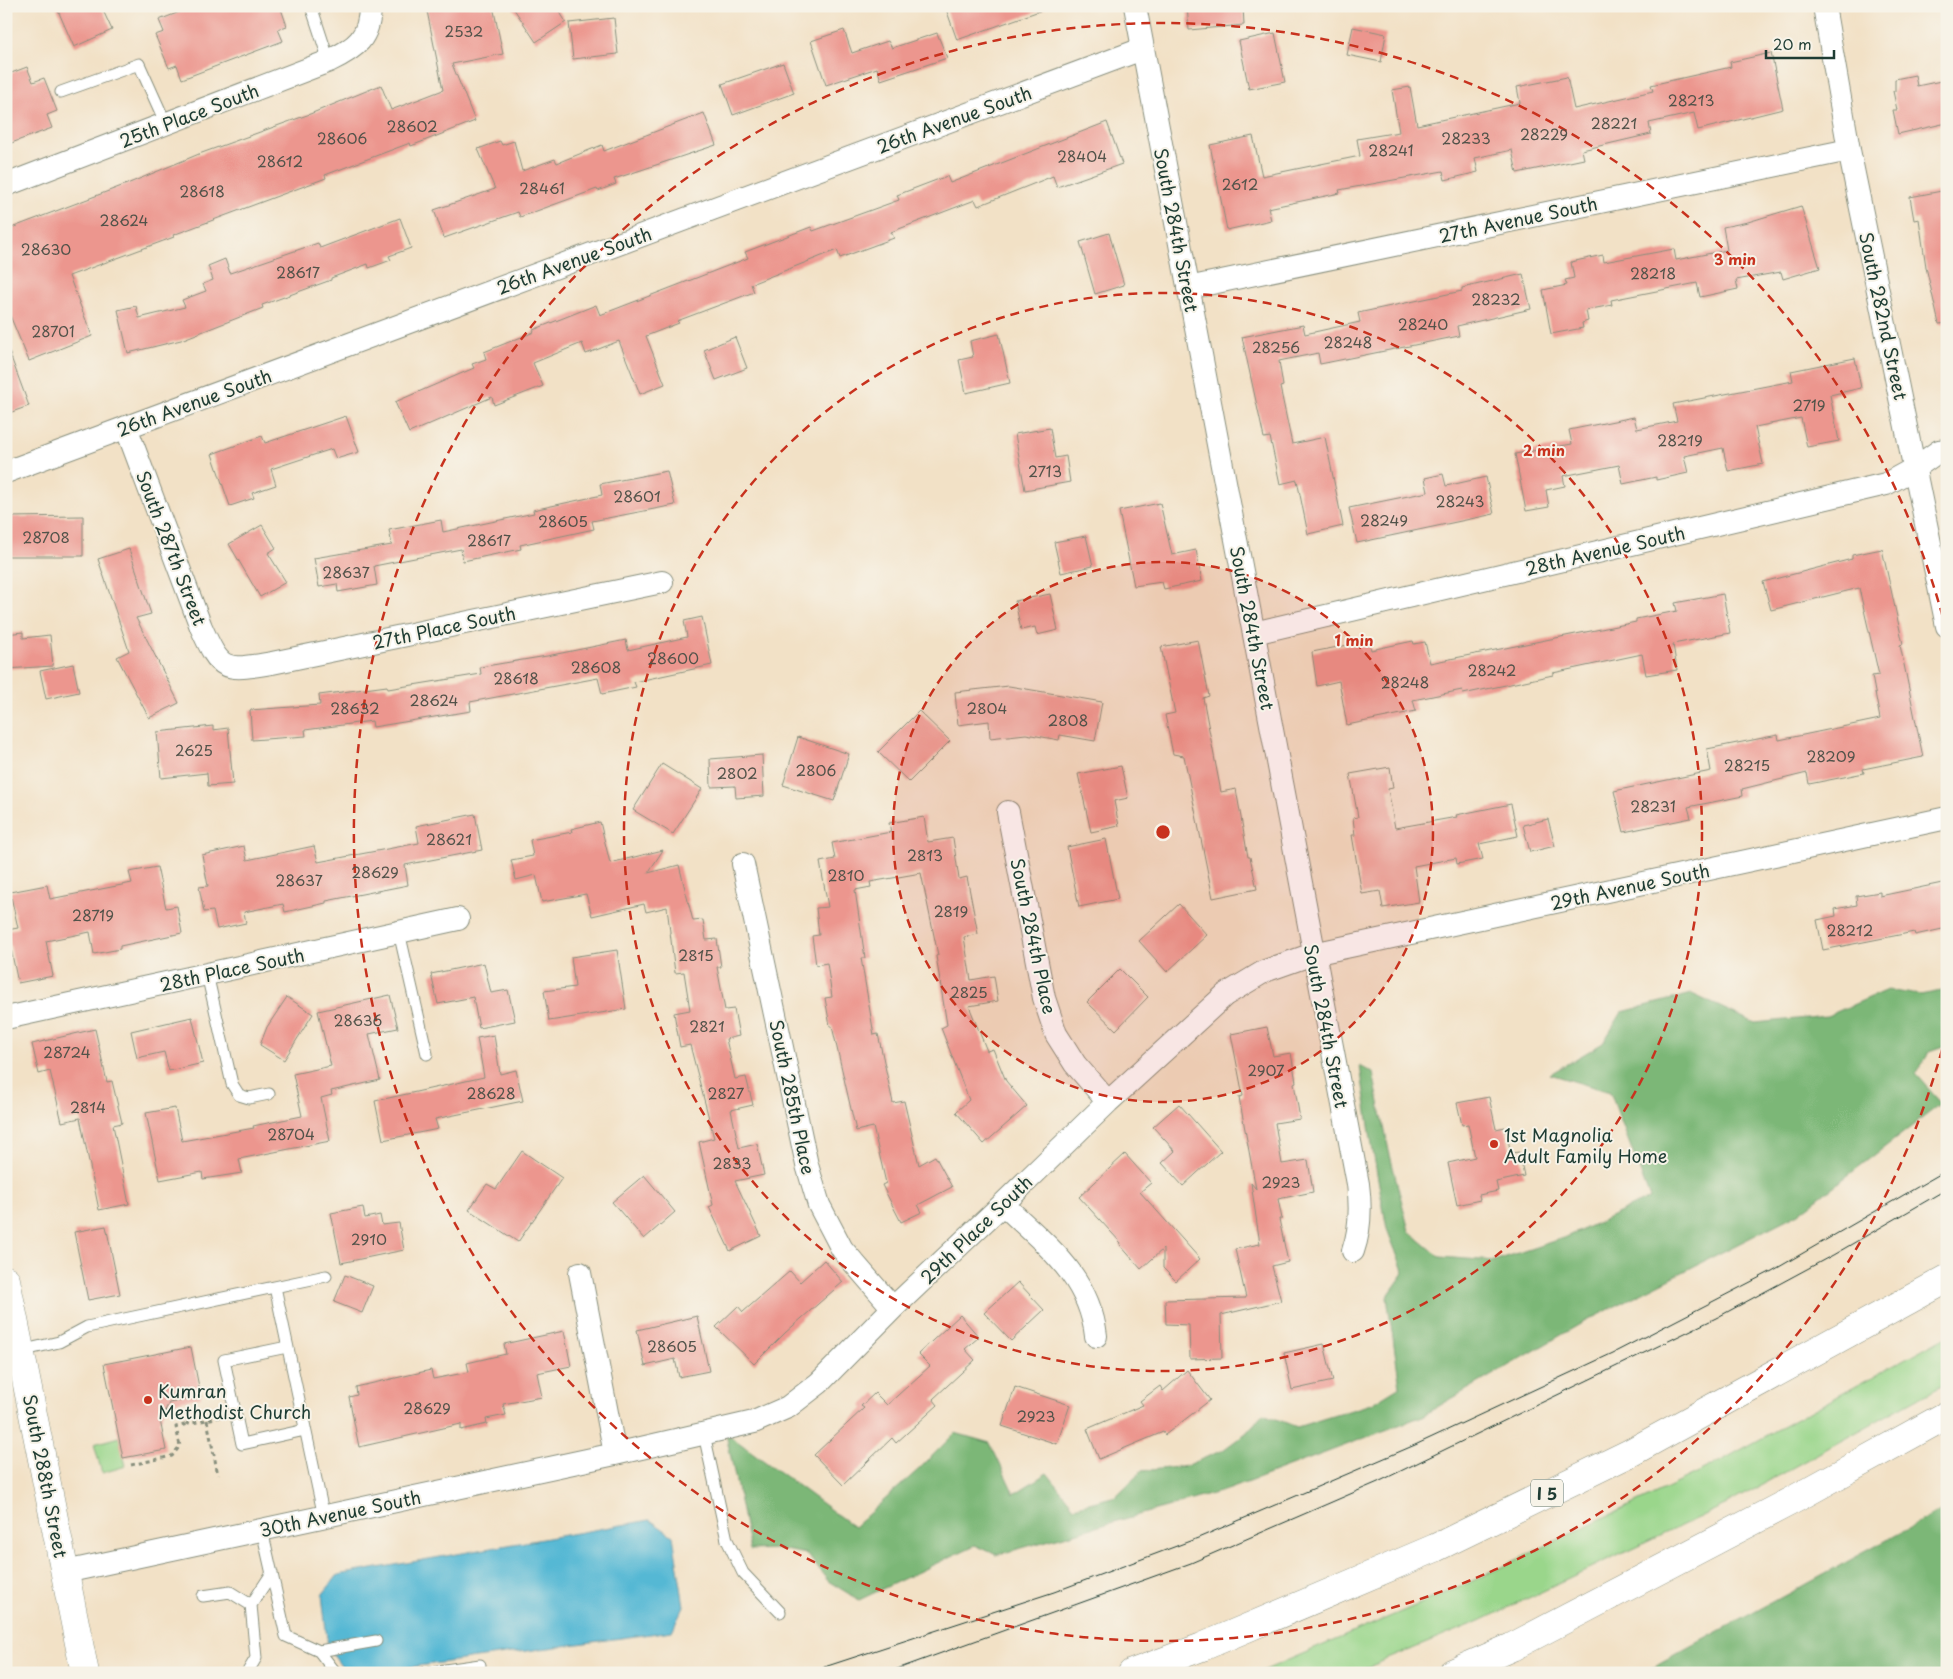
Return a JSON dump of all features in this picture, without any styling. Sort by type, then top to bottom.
[{"type":"main road","name":"I 5","points":[[1132,1673],[1202,1647],[1435,1548],[1630,1453],[1947,1279]]},
{"type":"main road","name":"South 288th Street","points":[[6,1280],[85,1673]]},
{"type":"main road","points":[[1452,1673],[1512,1647],[1765,1515],[1947,1415]]},
{"type":"street","name":"25th Place South","points":[[6,185],[329,61],[355,46],[365,34],[370,6]]},
{"type":"street","name":"South 284th Street","points":[[1135,6],[1358,1184],[1360,1218],[1353,1250]]},
{"type":"street","name":"South 282nd Street","points":[[1824,6],[1849,150],[1947,626]]},
{"type":"street","name":"26th Avenue South","points":[[6,472],[1142,50]]},
{"type":"street","name":"27th Avenue South","points":[[1188,288],[1849,150]]},
{"type":"street","name":"South 287th Street","points":[[126,427],[201,627],[214,655],[224,665]]},
{"type":"street","name":"28th Avenue South","points":[[1254,633],[1886,484],[1915,468],[1939,451],[1947,450]]},
{"type":"street","name":"27th Place South","points":[[224,665],[244,667],[272,663],[662,582]]},
{"type":"street","name":"South 284th Place","points":[[1008,812],[1044,998],[1056,1034],[1075,1064],[1108,1102]]},
{"type":"street","name":"29th Avenue South","points":[[1313,954],[1947,818]]},
{"type":"street","name":"South 285th Place","points":[[743,864],[807,1165],[819,1205],[842,1249],[893,1308]]},
{"type":"street","name":"28th Place South","points":[[6,1018],[458,919]]},
{"type":"street","name":"29th Place South","points":[[615,1454],[754,1422],[788,1407],[819,1383],[893,1308],[1108,1102],[1225,995],[1265,970],[1313,954]]},
{"type":"street","points":[[1003,1204],[1064,1263],[1076,1278],[1091,1308],[1096,1336]]},
{"type":"street","points":[[580,1273],[615,1454]]},
{"type":"street","name":"30th Avenue South","points":[[65,1572],[615,1454]]},
{"type":"lane","points":[[311,6],[329,61]]},
{"type":"lane","points":[[61,92],[139,64],[166,124]]},
{"type":"lane","points":[[399,932],[427,1054]]},
{"type":"lane","points":[[207,974],[232,1084],[239,1095],[249,1098],[269,1094]]},
{"type":"lane","points":[[20,1350],[59,1342],[87,1327],[326,1276]]},
{"type":"lane","points":[[275,1287],[324,1517]]},
{"type":"lane","points":[[287,1347],[224,1360],[242,1444],[305,1430]]},
{"type":"lane","points":[[704,1434],[727,1540],[743,1573],[780,1612]]},
{"type":"lane","points":[[262,1530],[286,1636],[319,1651],[336,1673]]},
{"type":"lane","points":[[248,1673],[256,1658],[251,1605],[272,1573]]},
{"type":"lane","points":[[203,1596],[230,1592],[251,1605]]},
{"type":"lane","points":[[319,1651],[376,1642]]},
{"type":"lane","points":[[424,1673],[480,1665]]},
{"type":"path","points":[[165,1411],[188,1424]]},
{"type":"path","points":[[131,1465],[172,1456],[180,1446],[176,1427],[236,1414]]},
{"type":"path","points":[[206,1420],[218,1475]]},
{"type":"green space","points":[[1887,990],[1920,995],[1947,990],[1947,1045],[1930,1051],[1916,1074],[1942,1103],[1799,1213],[1582,1323],[1420,1417],[1230,1489],[997,1555],[975,1545],[859,1600],[828,1581],[807,1554],[779,1549],[750,1550],[726,1433],[854,1527],[918,1470],[955,1433],[990,1443],[1014,1494],[1047,1473],[1074,1507],[1116,1496],[1142,1471],[1186,1466],[1223,1450],[1246,1433],[1263,1414],[1297,1427],[1371,1404],[1400,1386],[1387,1297],[1404,1273],[1387,1229],[1360,1066],[1373,1073],[1389,1151],[1409,1231],[1440,1257],[1494,1261],[1569,1236],[1650,1198],[1610,1092],[1550,1074],[1603,1043],[1622,1012],[1692,994],[1755,1023],[1827,1016]]},
{"type":"green space","points":[[1947,1336],[1947,1382],[1727,1504],[1480,1621],[1354,1673],[1258,1673],[1464,1585],[1706,1469]]},
{"type":"green space","points":[[119,1437],[126,1466],[102,1473],[94,1444]]},
{"type":"green space","points":[[1947,1507],[1947,1673],[1642,1673],[1935,1514]]},
{"type":"water","points":[[650,1520],[673,1536],[684,1606],[672,1631],[367,1673],[346,1673],[328,1648],[322,1595],[338,1575]]},
{"type":"building","points":[[56,6],[101,6],[112,30],[74,47]]},
{"type":"building","points":[[195,6],[280,6],[287,26],[278,29],[283,41],[182,79],[177,65],[169,68],[155,35],[164,32],[159,20]]},
{"type":"building","points":[[426,6],[493,6],[503,54],[452,64],[475,121],[411,146],[410,143],[325,175],[326,178],[69,276],[92,336],[29,361],[6,306],[6,230],[381,85],[391,110],[443,90]]},
{"type":"building","points":[[512,6],[556,6],[566,22],[536,42]]},
{"type":"building","points":[[945,6],[1044,6],[1045,9],[957,40]]},
{"type":"building","points":[[1187,6],[1243,6],[1244,25],[1189,30]]},
{"type":"building","points":[[614,18],[618,54],[573,59],[569,23]]},
{"type":"building","points":[[1353,27],[1386,34],[1381,62],[1347,55]]},
{"type":"building","points":[[844,30],[852,53],[888,41],[892,48],[937,33],[947,58],[881,80],[877,68],[826,85],[811,41]]},
{"type":"building","points":[[1275,33],[1285,82],[1249,89],[1239,41]]},
{"type":"building","points":[[1771,53],[1783,109],[1698,130],[1694,113],[1649,123],[1651,134],[1582,150],[1584,159],[1517,173],[1512,150],[1475,158],[1478,172],[1445,180],[1443,171],[1339,190],[1340,193],[1268,208],[1271,220],[1227,230],[1210,145],[1253,136],[1262,176],[1360,156],[1357,139],[1399,132],[1392,90],[1410,87],[1417,125],[1520,103],[1517,87],[1567,77],[1574,109],[1653,91],[1651,85],[1731,67],[1730,62]]},
{"type":"building","points":[[783,63],[794,93],[733,115],[722,84]]},
{"type":"building","points":[[27,67],[33,82],[44,78],[57,111],[47,115],[52,128],[6,145],[6,75]]},
{"type":"building","points":[[1915,75],[1917,86],[1941,81],[1947,109],[1947,123],[1898,134],[1893,110],[1897,110],[1893,91],[1895,91],[1895,79]]},
{"type":"building","points":[[704,113],[716,145],[614,179],[616,184],[598,191],[597,189],[520,217],[518,212],[444,238],[434,210],[495,189],[478,149],[500,141],[502,145],[514,141],[522,171],[555,159],[557,163],[602,145],[604,151]]},
{"type":"building","points":[[1107,122],[1122,164],[1057,187],[1053,176],[978,206],[975,200],[891,232],[894,238],[840,258],[837,250],[751,284],[754,292],[677,321],[679,323],[646,336],[665,384],[640,394],[619,341],[586,354],[582,343],[533,363],[543,386],[494,405],[492,397],[409,433],[395,402],[474,368],[472,364],[486,359],[484,352],[596,305],[600,315],[748,258],[745,252],[811,227],[813,231],[899,200],[897,195],[947,176],[950,183]]},
{"type":"building","points":[[1947,190],[1947,323],[1939,324],[1926,267],[1919,219],[1914,220],[1910,197]]},
{"type":"building","points":[[1801,206],[1820,268],[1783,279],[1781,272],[1736,280],[1738,289],[1700,297],[1697,283],[1611,300],[1612,305],[1586,310],[1588,321],[1582,323],[1583,328],[1551,334],[1543,290],[1567,285],[1565,280],[1574,278],[1571,262],[1603,255],[1604,262],[1674,249],[1676,260],[1727,250],[1723,227],[1748,222]]},
{"type":"building","points":[[400,218],[411,248],[389,256],[391,260],[369,268],[368,264],[331,278],[331,280],[262,305],[263,308],[181,340],[128,353],[118,310],[136,306],[139,318],[185,307],[182,300],[206,291],[203,284],[213,280],[208,266],[225,259],[230,273],[318,243],[320,248]]},
{"type":"building","points":[[1109,233],[1124,285],[1095,294],[1080,242]]},
{"type":"building","points":[[1523,274],[1531,309],[1457,326],[1459,336],[1320,364],[1318,353],[1279,361],[1283,386],[1280,387],[1292,444],[1325,437],[1343,526],[1308,534],[1297,480],[1280,484],[1270,437],[1264,438],[1242,337],[1303,325],[1305,334],[1360,322],[1358,313],[1462,291],[1462,288]]},
{"type":"building","points":[[999,334],[1010,383],[966,393],[959,360],[973,357],[970,341]]},
{"type":"building","points":[[735,337],[747,368],[716,380],[704,350]]},
{"type":"building","points":[[8,349],[29,406],[6,414],[6,350]]},
{"type":"building","points":[[1855,358],[1861,388],[1830,395],[1839,441],[1807,447],[1801,418],[1755,427],[1763,464],[1728,471],[1723,448],[1684,456],[1688,473],[1656,480],[1656,477],[1623,484],[1619,465],[1563,476],[1565,486],[1546,490],[1549,507],[1526,511],[1515,454],[1572,444],[1569,430],[1634,417],[1637,429],[1677,421],[1673,404],[1793,381],[1791,371]]},
{"type":"building","points":[[346,416],[359,452],[336,459],[332,449],[271,469],[276,485],[252,493],[254,498],[230,506],[212,454],[262,436],[265,443]]},
{"type":"building","points":[[1050,428],[1055,458],[1066,456],[1070,482],[1025,490],[1015,434]]},
{"type":"building","points":[[667,471],[675,505],[592,521],[594,529],[520,545],[521,549],[463,561],[461,549],[374,566],[377,585],[338,592],[337,584],[319,587],[314,558],[392,545],[389,530],[441,520],[443,532],[534,513],[533,510],[602,495],[600,484]]},
{"type":"building","points":[[1443,474],[1446,486],[1486,477],[1494,514],[1357,543],[1349,508],[1428,492],[1425,478]]},
{"type":"building","points":[[1160,503],[1172,555],[1196,550],[1202,581],[1164,589],[1162,582],[1134,586],[1119,511]]},
{"type":"building","points":[[83,516],[83,556],[6,556],[6,517]]},
{"type":"building","points":[[262,525],[276,548],[268,553],[286,582],[260,597],[229,544]]},
{"type":"building","points":[[1086,536],[1093,566],[1061,573],[1054,542]]},
{"type":"building","points":[[129,549],[151,614],[136,618],[179,703],[149,718],[117,657],[129,651],[98,559]]},
{"type":"building","points":[[1882,549],[1903,644],[1900,645],[1923,757],[1863,769],[1864,773],[1809,784],[1807,773],[1742,789],[1743,796],[1688,807],[1691,818],[1624,832],[1614,791],[1711,771],[1707,749],[1778,735],[1779,740],[1880,719],[1872,676],[1879,675],[1859,588],[1771,610],[1763,582],[1852,559],[1852,555]]},
{"type":"building","points":[[1050,594],[1058,630],[1037,635],[1035,627],[1021,630],[1015,601]]},
{"type":"building","points":[[1723,594],[1730,633],[1673,644],[1677,670],[1646,675],[1642,654],[1463,694],[1462,690],[1413,700],[1416,711],[1347,725],[1339,681],[1317,686],[1312,652],[1369,641],[1371,650],[1413,641],[1414,644],[1425,642],[1430,663],[1636,622],[1636,619],[1677,611],[1675,603]]},
{"type":"building","points":[[702,617],[712,665],[634,682],[636,687],[602,694],[598,678],[470,702],[471,711],[373,727],[372,721],[305,730],[306,736],[252,740],[250,710],[320,705],[319,695],[387,686],[388,689],[481,674],[480,667],[626,640],[628,650],[687,637],[684,621]]},
{"type":"building","points":[[23,632],[23,638],[50,635],[53,666],[6,669],[6,634]]},
{"type":"building","points":[[1198,640],[1209,696],[1203,698],[1221,792],[1236,789],[1248,857],[1250,857],[1257,889],[1213,898],[1184,756],[1173,754],[1165,715],[1175,713],[1161,647]]},
{"type":"building","points":[[73,664],[79,692],[46,699],[40,671]]},
{"type":"building","points":[[1009,686],[1102,702],[1095,741],[1060,735],[1059,740],[1026,734],[990,738],[989,721],[958,725],[955,692]]},
{"type":"building","points":[[919,711],[950,741],[909,782],[878,752]]},
{"type":"building","points":[[213,726],[213,730],[228,728],[233,784],[208,786],[207,773],[161,778],[157,732]]},
{"type":"building","points":[[798,737],[849,754],[834,801],[783,785]]},
{"type":"building","points":[[762,755],[764,796],[736,798],[735,786],[711,787],[710,759]]},
{"type":"building","points":[[662,764],[702,789],[673,834],[633,810]]},
{"type":"building","points":[[1121,766],[1128,798],[1114,801],[1119,826],[1091,832],[1078,774]]},
{"type":"building","points":[[1390,767],[1393,788],[1388,789],[1395,828],[1457,817],[1456,815],[1511,804],[1518,836],[1479,844],[1483,859],[1457,864],[1456,858],[1414,866],[1419,902],[1383,908],[1380,891],[1362,894],[1352,835],[1355,835],[1353,818],[1358,817],[1350,774]]},
{"type":"building","points":[[475,814],[482,850],[405,865],[408,885],[326,901],[326,903],[285,912],[283,904],[244,912],[246,923],[217,929],[213,911],[204,912],[199,887],[208,886],[202,855],[244,846],[247,860],[314,846],[318,862],[419,843],[416,826]]},
{"type":"building","points":[[924,817],[928,842],[953,838],[959,879],[967,877],[978,934],[964,937],[971,980],[994,976],[998,1001],[969,1006],[987,1051],[993,1049],[1006,1081],[1027,1106],[984,1144],[956,1112],[969,1100],[941,1028],[947,1025],[936,956],[938,955],[921,873],[870,882],[871,887],[855,890],[865,958],[861,958],[874,1035],[878,1034],[893,1103],[904,1101],[919,1165],[935,1156],[952,1187],[918,1205],[922,1212],[901,1222],[882,1185],[886,1183],[873,1127],[856,1131],[825,998],[832,997],[827,963],[816,965],[812,936],[819,935],[816,908],[828,907],[820,862],[835,859],[832,843],[891,832],[889,823]]},
{"type":"building","points":[[1548,819],[1555,846],[1530,852],[1523,825]]},
{"type":"building","points":[[600,822],[610,863],[663,850],[648,873],[679,865],[693,921],[703,920],[706,940],[717,939],[721,967],[717,967],[725,1010],[734,1009],[739,1036],[726,1039],[735,1079],[746,1077],[753,1105],[731,1110],[739,1148],[757,1144],[764,1175],[735,1181],[761,1236],[730,1251],[709,1207],[713,1205],[699,1142],[714,1138],[690,1045],[680,1047],[674,1013],[690,1010],[684,972],[675,973],[667,907],[646,912],[644,904],[592,916],[586,894],[542,902],[536,875],[516,880],[511,860],[533,856],[530,840],[572,832],[571,829]]},
{"type":"building","points":[[1106,839],[1118,899],[1079,907],[1067,847]]},
{"type":"building","points":[[157,867],[166,908],[177,906],[182,933],[120,946],[120,949],[94,954],[90,932],[46,941],[53,976],[18,983],[7,930],[18,928],[10,892],[47,885],[50,899],[132,883],[129,872]]},
{"type":"building","points":[[1947,882],[1947,928],[1915,935],[1914,932],[1823,950],[1817,920],[1836,916],[1835,909],[1857,905],[1856,896],[1880,892],[1880,896]]},
{"type":"building","points":[[1179,904],[1207,935],[1167,972],[1139,941]]},
{"type":"building","points":[[617,950],[626,1009],[549,1021],[544,991],[575,987],[571,957]]},
{"type":"building","points":[[484,963],[491,993],[508,990],[515,1021],[479,1028],[473,997],[438,1004],[431,974]]},
{"type":"building","points":[[1120,969],[1148,997],[1116,1030],[1087,1002]]},
{"type":"building","points":[[390,995],[398,1028],[369,1034],[380,1080],[331,1091],[332,1095],[321,1098],[330,1141],[239,1159],[242,1173],[203,1179],[202,1172],[160,1180],[146,1113],[175,1108],[182,1141],[254,1128],[253,1126],[302,1116],[293,1074],[331,1066],[318,1011]]},
{"type":"building","points":[[287,997],[313,1014],[284,1060],[260,1045],[267,1027]]},
{"type":"building","points":[[192,1017],[203,1063],[169,1071],[164,1052],[137,1058],[131,1031]]},
{"type":"building","points":[[1267,1027],[1273,1056],[1291,1053],[1296,1082],[1294,1083],[1300,1119],[1275,1123],[1282,1164],[1308,1160],[1313,1192],[1278,1199],[1282,1219],[1279,1219],[1288,1262],[1272,1266],[1281,1301],[1221,1315],[1222,1358],[1190,1359],[1189,1325],[1166,1324],[1165,1300],[1246,1298],[1235,1249],[1260,1244],[1251,1183],[1256,1189],[1239,1097],[1243,1096],[1231,1034]]},
{"type":"building","points":[[95,1029],[107,1082],[112,1081],[122,1123],[113,1125],[129,1204],[99,1210],[80,1118],[62,1122],[50,1071],[39,1074],[32,1044]]},
{"type":"building","points":[[494,1035],[500,1074],[516,1070],[523,1101],[435,1119],[438,1129],[383,1140],[375,1101],[484,1077],[477,1038]]},
{"type":"building","name":"1st Magnolia Adult Family Home","points":[[1489,1097],[1496,1129],[1505,1127],[1511,1153],[1519,1152],[1524,1176],[1496,1182],[1498,1191],[1479,1195],[1480,1200],[1457,1205],[1448,1163],[1475,1157],[1468,1124],[1462,1125],[1457,1103]]},
{"type":"building","points":[[1179,1104],[1221,1151],[1183,1186],[1162,1163],[1175,1151],[1153,1127]]},
{"type":"building","points":[[522,1151],[562,1178],[518,1242],[469,1210],[487,1184],[496,1189]]},
{"type":"building","points":[[1125,1154],[1151,1183],[1140,1192],[1200,1259],[1176,1281],[1163,1268],[1163,1249],[1141,1269],[1120,1245],[1121,1243],[1079,1197]]},
{"type":"building","points":[[644,1175],[675,1212],[644,1239],[612,1202]]},
{"type":"building","points":[[363,1207],[365,1218],[380,1215],[382,1225],[399,1223],[404,1250],[341,1263],[331,1213]]},
{"type":"building","points":[[106,1226],[120,1294],[88,1300],[74,1232]]},
{"type":"building","points":[[824,1260],[843,1282],[785,1333],[754,1364],[716,1327],[738,1306],[743,1312],[790,1271],[800,1282]]},
{"type":"building","points":[[345,1275],[373,1286],[362,1313],[334,1302]]},
{"type":"building","points":[[1018,1282],[1044,1310],[1011,1341],[984,1313]]},
{"type":"building","points":[[960,1315],[979,1337],[965,1349],[975,1360],[933,1399],[938,1405],[896,1443],[892,1438],[843,1485],[814,1455],[864,1408],[861,1406],[875,1393],[887,1405],[930,1366],[918,1354]]},
{"type":"building","points":[[697,1316],[709,1371],[679,1377],[675,1359],[645,1366],[637,1330]]},
{"type":"building","points":[[564,1331],[571,1366],[537,1373],[542,1397],[503,1404],[506,1415],[486,1419],[487,1424],[461,1430],[461,1424],[359,1447],[349,1397],[357,1395],[356,1387],[431,1370],[433,1379],[469,1372],[467,1363],[506,1354],[504,1344]]},
{"type":"building","points":[[1324,1344],[1333,1381],[1292,1390],[1284,1353]]},
{"type":"building","name":"Kumran Methodist Church","points":[[191,1347],[201,1397],[169,1403],[160,1420],[166,1450],[123,1458],[104,1364]]},
{"type":"building","points":[[1187,1370],[1210,1400],[1165,1435],[1163,1432],[1099,1459],[1087,1429],[1143,1405],[1140,1401],[1160,1386],[1163,1391]]},
{"type":"building","points":[[1015,1387],[1070,1405],[1057,1444],[1002,1426]]},
{"type":"tram line","points":[[806,1673],[1054,1592],[1198,1538],[1415,1445],[1613,1353],[1772,1271],[1947,1170]]},
{"type":"tram line","points":[[886,1673],[1191,1563],[1378,1482],[1716,1318],[1833,1255],[1947,1189]]},
{"type":"place","name":"1st Magnolia Adult Family Home","points":[[1494,1144]]},
{"type":"place","name":"Kumran Methodist Church","points":[[148,1400]]}]
